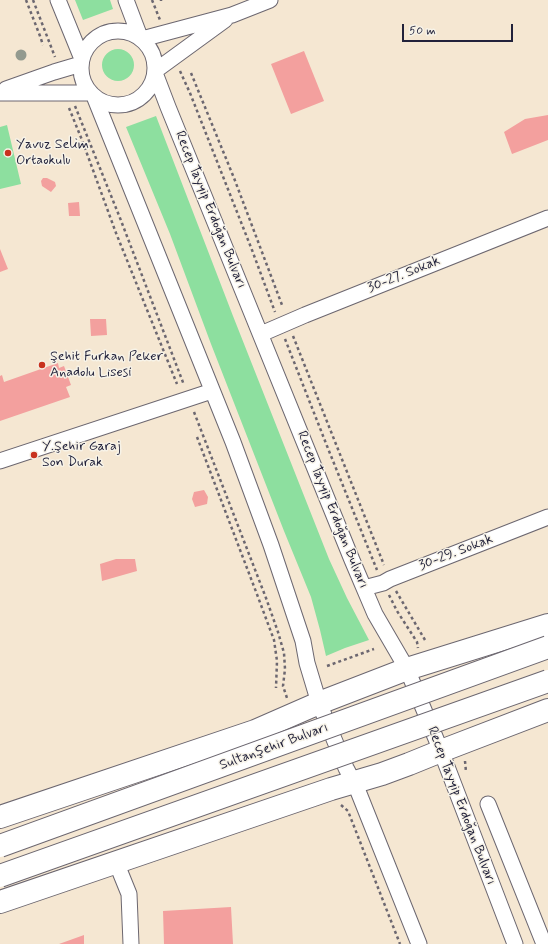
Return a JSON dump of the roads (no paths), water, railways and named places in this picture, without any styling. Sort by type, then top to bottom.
[{"type":"highway","points":[[0,817],[255,731],[319,703],[415,667],[548,625]]},
{"type":"highway","name":"Sultanşehir Bulvarı","points":[[0,846],[548,647]]},
{"type":"highway","name":"Sultanşehir Bulvarı","points":[[0,876],[548,681]]},
{"type":"highway","points":[[0,902],[330,789],[389,772],[548,710]]},
{"type":"street","points":[[58,0],[81,62]]},
{"type":"street","points":[[126,0],[141,38]]},
{"type":"street","points":[[141,38],[232,15],[270,0]]},
{"type":"street","points":[[155,72],[232,15]]},
{"type":"street","points":[[0,92],[70,92],[92,94],[101,101],[114,105],[132,102],[140,98],[149,88],[153,80],[155,72],[153,54],[141,38],[131,32],[122,30],[104,33],[96,37],[85,51],[81,62],[81,73],[84,82],[92,94],[233,442],[271,545],[303,641],[307,663],[319,703],[346,768],[358,791],[419,944]]},
{"type":"street","points":[[0,92],[81,62]]},
{"type":"street","name":"Recep Tayyip Erdoğan Bulvarı","points":[[155,72],[375,614],[415,667],[450,747],[514,944]]},
{"type":"street","name":"30-27. Sokak","points":[[261,334],[548,218]]},
{"type":"street","points":[[0,461],[212,391]]},
{"type":"street","name":"30-29. Sokak","points":[[364,588],[383,583],[397,576],[548,517]]},
{"type":"street","points":[[488,804],[544,944]]},
{"type":"street","points":[[116,862],[130,894],[131,944]]},
{"type":"place","name":"Yavuz Selim Ortaokulu","points":[[8,153]]},
{"type":"place","name":"Şehit Furkan Peker Anadolu Lisesi","points":[[42,365]]},
{"type":"place","name":"Y.Şehir Garaj Son Durak","points":[[34,455]]}]
